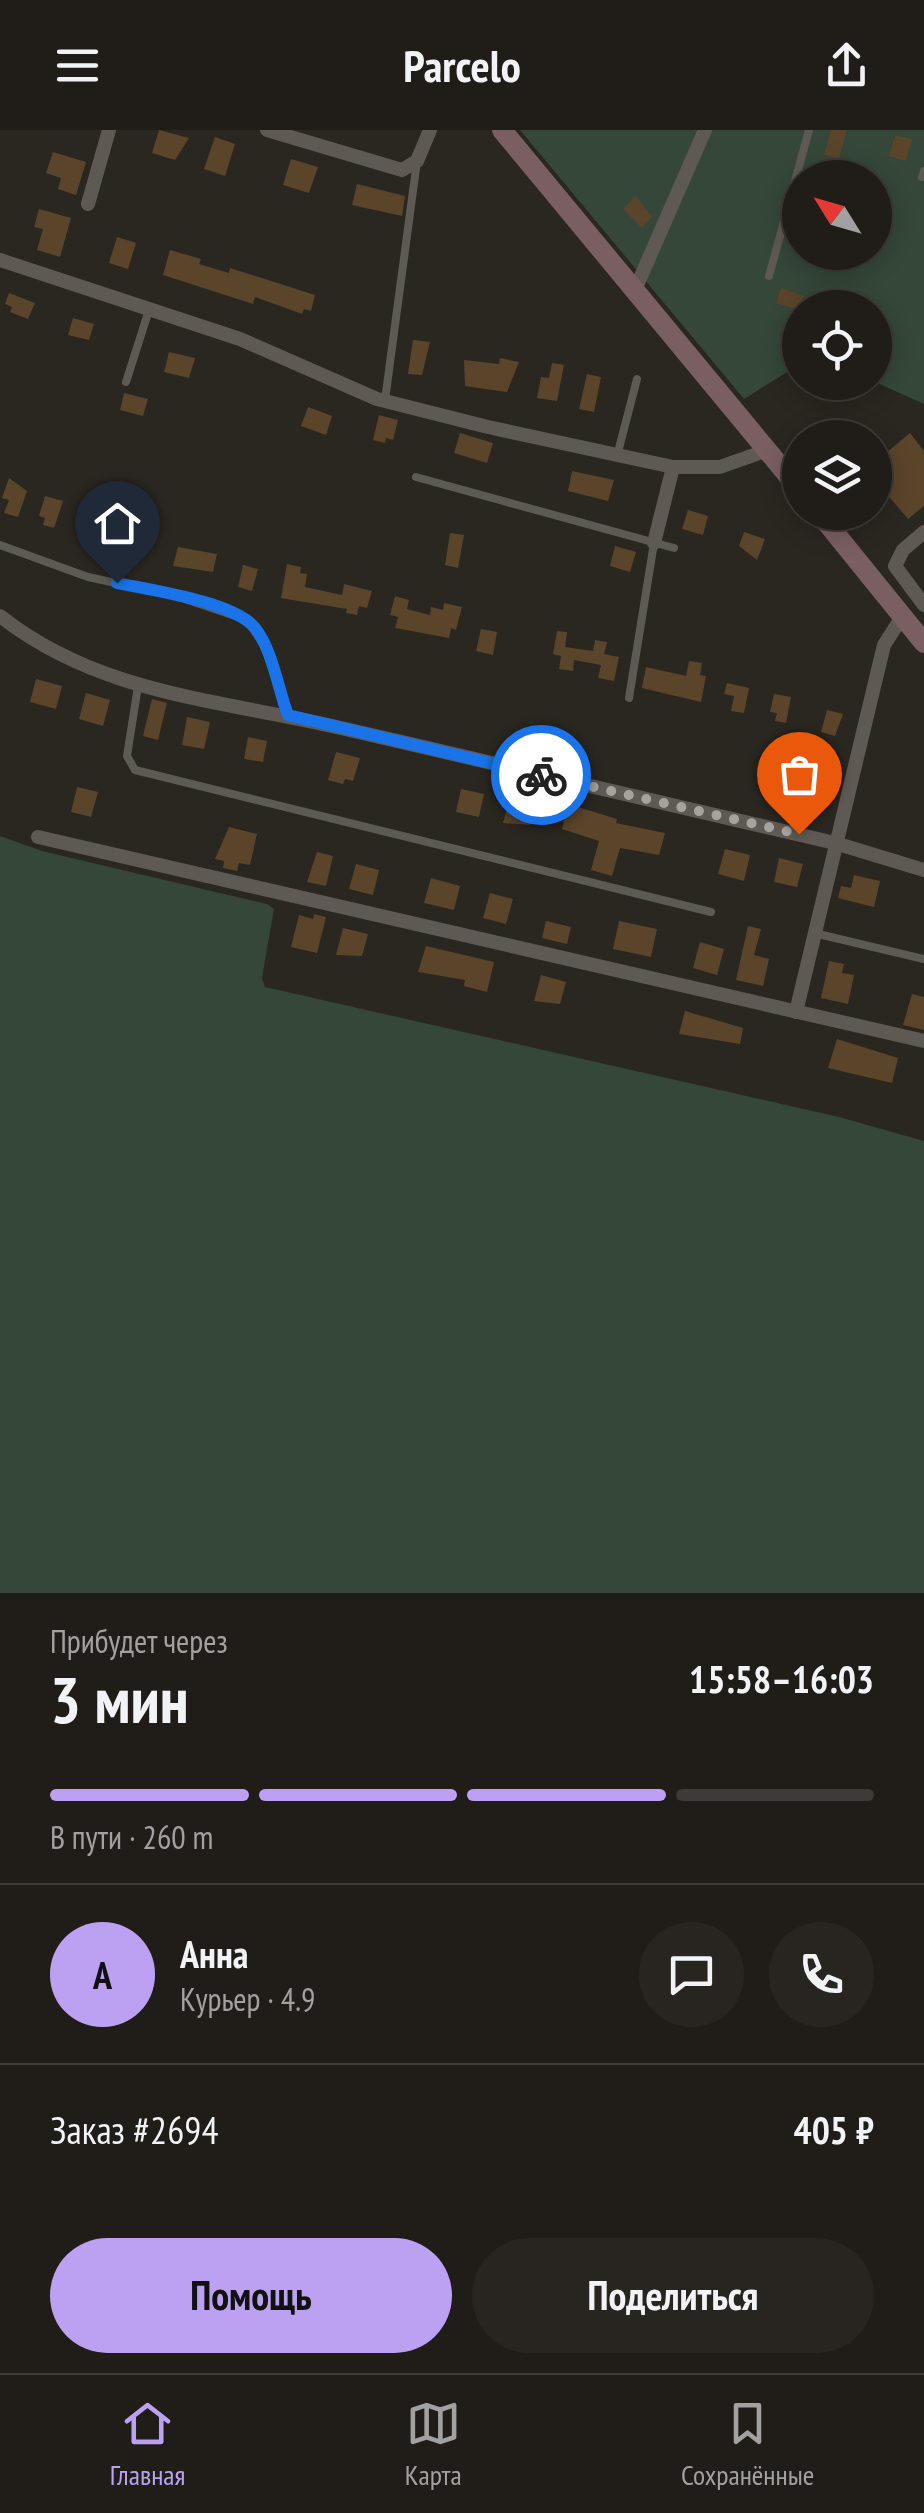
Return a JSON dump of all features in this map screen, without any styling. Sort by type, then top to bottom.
[{"type":"main road","points":[[504,131],[782,468]]},
{"type":"main road","points":[[833,530],[924,643]]},
{"type":"street","points":[[88,204],[109,130]]},
{"type":"street","points":[[268,130],[388,169],[402,170],[417,162],[430,130]]},
{"type":"street","points":[[635,290],[706,130]]},
{"type":"street","points":[[0,260],[240,339],[385,401],[673,468],[720,467],[768,450]]},
{"type":"street","points":[[654,543],[673,468]]},
{"type":"street","points":[[924,532],[903,550],[895,566],[924,605]]},
{"type":"street","points":[[0,616],[96,674],[138,686],[288,715],[835,843],[924,870]]},
{"type":"street","points":[[796,1012],[884,645],[902,616]]},
{"type":"street","points":[[38,837],[924,1042]]},
{"type":"lane","points":[[768,276],[809,130]]},
{"type":"lane","points":[[385,401],[417,162]]},
{"type":"lane","points":[[126,382],[149,309]]},
{"type":"lane","points":[[617,456],[637,379]]},
{"type":"lane","points":[[416,477],[674,548]]},
{"type":"lane","points":[[629,698],[654,543]]},
{"type":"lane","points":[[0,545],[88,576],[176,596],[248,620],[264,645],[288,715]]},
{"type":"lane","points":[[138,686],[128,756],[135,770],[712,912]]},
{"type":"lane","points":[[814,933],[924,958]]},
{"type":"green space","points":[[520,130],[924,130],[924,404],[892,390],[892,290],[782,290],[782,375],[744,399]]},
{"type":"green space","points":[[0,836],[42,851],[267,904],[274,909],[262,978],[265,987],[839,1117],[924,1141],[924,1593],[0,1593]]},
{"type":"building","points":[[159,130],[189,138],[175,160],[152,153]]},
{"type":"building","points":[[831,130],[847,130],[839,159],[824,155]]},
{"type":"building","points":[[895,135],[912,139],[906,161],[889,156]]},
{"type":"building","points":[[215,137],[235,144],[225,176],[204,169]]},
{"type":"building","points":[[53,152],[86,162],[76,195],[58,189],[61,178],[46,173]]},
{"type":"building","points":[[291,159],[318,167],[309,193],[283,185]]},
{"type":"building","points":[[357,184],[405,196],[402,216],[352,205]]},
{"type":"building","points":[[636,196],[652,217],[642,228],[623,209]]},
{"type":"building","points":[[39,209],[71,218],[60,257],[37,250],[43,229],[34,227]]},
{"type":"building","points":[[117,237],[136,243],[128,269],[109,263]]},
{"type":"building","points":[[170,250],[201,259],[199,264],[229,273],[230,268],[315,295],[311,311],[304,309],[302,314],[255,297],[253,304],[163,275]]},
{"type":"building","points":[[9,293],[35,303],[28,319],[10,312],[12,307],[5,304]]},
{"type":"building","points":[[73,318],[94,324],[89,340],[68,335]]},
{"type":"building","points":[[413,340],[430,342],[422,375],[408,374]]},
{"type":"building","points":[[169,352],[195,358],[189,378],[164,372]]},
{"type":"building","points":[[500,358],[519,362],[507,392],[465,386],[464,360],[499,364]]},
{"type":"building","points":[[552,363],[564,365],[557,401],[537,398],[541,377],[549,378]]},
{"type":"building","points":[[587,374],[601,377],[594,412],[579,409]]},
{"type":"building","points":[[124,393],[148,399],[143,416],[120,410]]},
{"type":"building","points":[[308,407],[332,416],[326,435],[301,426]]},
{"type":"building","points":[[379,415],[398,420],[393,440],[373,440]]},
{"type":"building","points":[[460,433],[493,443],[487,463],[454,453]]},
{"type":"building","points":[[910,433],[924,451],[924,506],[908,519],[892,500],[892,448]]},
{"type":"building","points":[[572,471],[614,480],[608,501],[568,491]]},
{"type":"building","points":[[9,478],[27,491],[18,517],[4,513],[9,500],[2,498]]},
{"type":"building","points":[[45,496],[63,501],[54,528],[43,525],[45,518],[39,516]]},
{"type":"building","points":[[140,508],[152,512],[147,529],[153,531],[146,553],[134,549],[138,535],[132,533]]},
{"type":"building","points":[[688,510],[708,516],[703,535],[682,529]]},
{"type":"building","points":[[93,511],[111,516],[104,541],[93,537],[96,526],[89,524]]},
{"type":"building","points":[[744,532],[765,539],[757,560],[739,546]]},
{"type":"building","points":[[450,533],[464,535],[458,568],[445,565]]},
{"type":"building","points":[[615,546],[636,552],[630,572],[610,566]]},
{"type":"building","points":[[178,547],[217,554],[213,572],[173,566]]},
{"type":"building","points":[[287,564],[301,567],[300,573],[307,574],[305,587],[342,595],[344,584],[372,591],[367,608],[359,606],[357,615],[346,613],[347,609],[281,598]]},
{"type":"building","points":[[243,565],[258,569],[252,591],[238,587]]},
{"type":"building","points":[[395,596],[409,600],[407,609],[430,615],[431,607],[443,610],[444,603],[462,607],[456,630],[451,628],[449,638],[395,628],[398,617],[390,615]]},
{"type":"building","points":[[481,629],[497,632],[493,655],[476,651]]},
{"type":"building","points":[[557,631],[567,632],[565,647],[593,651],[595,640],[607,642],[604,654],[619,657],[614,681],[598,678],[601,665],[574,660],[573,671],[559,669],[561,656],[553,654]]},
{"type":"building","points":[[689,661],[702,663],[700,675],[706,676],[701,702],[642,688],[646,667],[686,676]]},
{"type":"building","points":[[36,679],[62,686],[56,709],[30,702]]},
{"type":"building","points":[[727,683],[749,688],[744,713],[731,711],[734,696],[724,694]]},
{"type":"building","points":[[86,693],[110,700],[103,726],[79,719]]},
{"type":"building","points":[[774,694],[791,697],[786,723],[775,721],[777,713],[770,712]]},
{"type":"building","points":[[152,699],[167,703],[158,740],[143,736]]},
{"type":"building","points":[[827,710],[843,714],[835,736],[821,732]]},
{"type":"building","points":[[187,717],[210,722],[204,749],[182,745]]},
{"type":"building","points":[[248,737],[267,741],[263,762],[244,759]]},
{"type":"building","points":[[336,752],[360,758],[353,781],[345,779],[343,784],[328,780]]},
{"type":"building","points":[[77,787],[98,792],[91,817],[71,812]]},
{"type":"building","points":[[461,789],[484,794],[479,817],[456,812]]},
{"type":"building","points":[[510,797],[535,803],[530,825],[503,823]]},
{"type":"building","points":[[568,804],[617,819],[616,823],[665,833],[659,855],[620,848],[612,876],[591,870],[599,841],[562,829]]},
{"type":"building","points":[[229,827],[257,834],[250,865],[239,863],[237,871],[223,868],[224,861],[215,859]]},
{"type":"building","points":[[725,849],[750,855],[744,881],[718,874]]},
{"type":"building","points":[[317,852],[333,856],[326,886],[307,882]]},
{"type":"building","points":[[779,858],[803,864],[797,887],[774,882]]},
{"type":"building","points":[[356,864],[379,870],[373,895],[349,889]]},
{"type":"building","points":[[854,875],[880,881],[874,907],[838,898],[841,886],[851,888]]},
{"type":"building","points":[[431,878],[460,886],[454,910],[424,903]]},
{"type":"building","points":[[490,893],[513,899],[506,924],[483,918]]},
{"type":"building","points":[[314,914],[326,917],[317,953],[291,947],[299,915],[313,919]]},
{"type":"building","points":[[546,921],[571,927],[567,944],[542,938]]},
{"type":"building","points":[[619,921],[657,929],[651,957],[613,949]]},
{"type":"building","points":[[748,926],[761,929],[754,955],[769,959],[763,986],[736,980]]},
{"type":"building","points":[[343,928],[368,934],[362,956],[336,955]]},
{"type":"building","points":[[700,942],[724,949],[717,975],[693,968]]},
{"type":"building","points":[[426,946],[494,962],[487,992],[464,986],[465,980],[418,972]]},
{"type":"building","points":[[829,961],[844,964],[842,973],[854,975],[848,1004],[821,998]]},
{"type":"building","points":[[541,975],[566,982],[560,1004],[534,1001]]},
{"type":"building","points":[[912,994],[924,997],[924,1030],[903,1025]]},
{"type":"building","points":[[685,1011],[743,1028],[740,1044],[679,1034]]},
{"type":"building","points":[[837,1039],[898,1058],[892,1083],[828,1068]]},
{"type":"way so far","points":[[541,775],[799,834]]},
{"type":"route","points":[[117,583],[176,596],[248,620],[264,645],[288,715],[541,775]]}]
